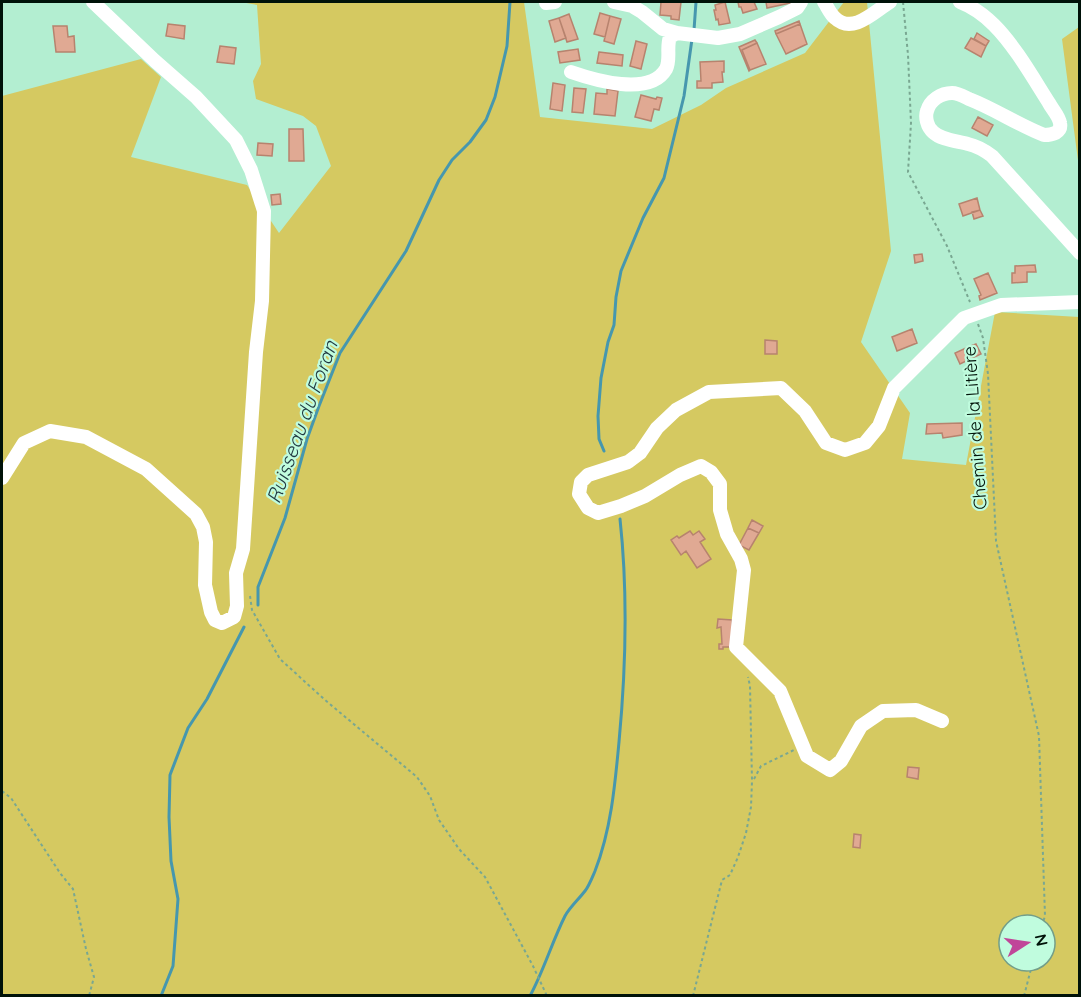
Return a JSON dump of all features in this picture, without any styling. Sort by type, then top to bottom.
[{"type":"street","points":[[2,478],[24,444],[50,431],[86,437],[146,469],[196,514],[203,527],[206,542],[205,585],[211,612],[215,620],[222,623],[234,617],[237,606],[236,573],[243,549],[256,352],[262,301],[264,211],[250,170],[236,140],[196,97],[93,2]]},
{"type":"street","points":[[614,2],[632,6],[663,29],[682,34],[718,38],[740,34],[797,8],[801,2]]},
{"type":"street","points":[[824,2],[834,18],[850,24],[863,21],[890,2]]},
{"type":"street","points":[[960,2],[976,10],[996,27],[1040,89],[1057,116],[1060,128],[1057,133],[1044,135],[955,93],[945,93],[930,104],[927,111],[928,126],[933,133],[943,138],[983,149],[992,156],[1080,253]]},
{"type":"street","points":[[571,72],[597,81],[647,83],[666,69],[670,37],[682,34]]},
{"type":"street","points":[[942,721],[916,710],[883,711],[861,726],[841,761],[830,770],[807,756],[780,691],[736,647],[744,570],[741,559],[727,534],[720,510],[720,484],[711,472],[701,466],[680,475],[645,496],[597,513],[588,508],[579,494],[581,482],[588,475],[628,462],[640,453],[657,428],[676,410],[709,392],[781,388],[805,411],[826,443],[845,450],[865,443],[879,426],[894,388],[964,318],[1000,305],[1080,302]]},
{"type":"path","name":"Chemin de la Litière","points":[[903,2],[911,123],[908,172],[947,246],[975,314],[988,374],[996,541],[1039,736],[1045,913]]},
{"type":"path","points":[[248,588],[252,610],[280,659],[417,777],[430,796],[439,820],[459,849],[485,877],[547,996]]},
{"type":"path","points":[[693,996],[722,880],[730,875],[738,857],[751,807],[748,676]]},
{"type":"path","points":[[752,781],[761,766],[802,746]]},
{"type":"path","points":[[2,791],[11,798],[73,889],[94,976],[90,996]]},
{"type":"path","points":[[1024,996],[1030,973]]},
{"type":"shaded area","points":[[241,2],[524,2],[540,117],[652,129],[701,105],[726,88],[805,53],[844,2],[867,2],[891,251],[861,342],[910,413],[902,459],[966,465],[995,312],[1079,317],[1079,995],[2,996],[2,96],[141,59],[161,77],[131,157],[247,185],[279,233],[331,166],[316,126],[303,116],[256,99],[253,81],[261,64],[257,5]]},
{"type":"shaded area","points":[[1079,27],[1079,168],[1062,39]]},
{"type":"building","points":[[661,2],[681,2],[679,20],[671,19],[671,16],[660,15]]},
{"type":"building","points":[[725,2],[730,23],[719,25],[714,10],[716,10],[715,5]]},
{"type":"building","points":[[738,2],[754,2],[757,9],[743,13]]},
{"type":"building","points":[[766,2],[795,2],[767,8]]},
{"type":"building","points":[[600,13],[610,16],[605,37],[594,34]]},
{"type":"building","points":[[569,14],[578,39],[567,42],[559,18]]},
{"type":"building","points":[[610,16],[621,19],[614,44],[604,41]]},
{"type":"building","points":[[559,18],[566,38],[555,42],[549,21]]},
{"type":"building","points":[[799,21],[800,24],[776,34],[775,31]]},
{"type":"building","points":[[168,24],[185,26],[184,39],[166,36]]},
{"type":"building","points":[[800,24],[807,44],[786,54],[776,34]]},
{"type":"building","points":[[53,26],[67,26],[68,37],[74,36],[75,52],[56,52]]},
{"type":"building","points":[[977,33],[989,41],[986,46],[974,39]]},
{"type":"building","points":[[971,38],[986,46],[981,57],[965,48]]},
{"type":"building","points":[[755,40],[757,43],[742,50],[749,71],[739,47]]},
{"type":"building","points":[[636,41],[647,44],[641,69],[630,66]]},
{"type":"building","points":[[757,43],[766,64],[750,70],[742,50]]},
{"type":"building","points":[[220,46],[236,48],[234,64],[217,62]]},
{"type":"building","points":[[578,49],[580,60],[560,63],[558,52]]},
{"type":"building","points":[[599,52],[623,55],[622,66],[597,63]]},
{"type":"building","points":[[724,61],[723,82],[712,83],[712,88],[697,88],[697,81],[701,81],[700,62]]},
{"type":"building","points":[[553,83],[565,85],[562,111],[550,109]]},
{"type":"building","points":[[574,88],[586,89],[583,113],[572,112]]},
{"type":"building","points":[[607,89],[618,91],[615,116],[594,114],[596,93],[607,94]]},
{"type":"building","points":[[641,95],[656,99],[657,97],[662,98],[659,110],[654,109],[651,121],[635,117]]},
{"type":"building","points":[[978,117],[993,125],[987,136],[972,128]]},
{"type":"building","points":[[289,129],[303,129],[304,161],[289,161]]},
{"type":"building","points":[[258,143],[273,144],[272,156],[257,155]]},
{"type":"building","points":[[280,194],[281,204],[272,205],[271,195]]},
{"type":"building","points":[[977,198],[980,210],[963,216],[959,204]]},
{"type":"building","points":[[980,210],[983,216],[974,219],[972,212]]},
{"type":"building","points":[[922,254],[923,261],[915,263],[914,255]]},
{"type":"building","points":[[1035,265],[1036,272],[1027,272],[1027,282],[1012,283],[1015,266]]},
{"type":"building","points":[[988,273],[997,293],[980,300],[981,295],[974,279]]},
{"type":"building","points":[[912,329],[917,343],[897,351],[892,337]]},
{"type":"building","points":[[765,340],[777,341],[777,354],[765,354]]},
{"type":"building","points":[[976,344],[981,354],[960,364],[955,353],[966,348],[969,354],[973,351],[971,346]]},
{"type":"building","points":[[962,423],[962,435],[943,438],[942,433],[926,434],[927,424]]},
{"type":"building","points":[[752,520],[763,526],[759,533],[748,528]]},
{"type":"building","points":[[748,528],[759,533],[749,550],[739,545]]},
{"type":"building","points":[[690,531],[693,535],[699,531],[705,539],[700,542],[711,559],[697,568],[686,551],[681,555],[671,540]]},
{"type":"building","points":[[718,619],[732,620],[734,647],[719,649],[719,644],[722,644],[721,627],[717,628]]},
{"type":"building","points":[[908,767],[919,768],[918,779],[907,777]]},
{"type":"building","points":[[854,834],[861,835],[860,848],[853,847]]},
{"type":"waterway","name":"Ruisseau du Foran","points":[[258,605],[258,587],[285,518],[307,439],[340,353],[406,251],[439,180],[452,160],[470,142],[486,120],[495,97],[507,46],[510,2]]},
{"type":"waterway","points":[[694,30],[696,2]]},
{"type":"waterway","points":[[604,451],[599,439],[598,416],[601,378],[614,325],[621,271],[643,218],[664,178],[684,96],[692,39]]},
{"type":"waterway","points":[[530,996],[565,916],[590,882],[609,824],[614,791],[625,658],[624,575],[620,519]]},
{"type":"waterway","name":"Ruisseau du Foran","points":[[161,996],[173,966],[178,899],[171,861],[170,775],[188,728],[207,699],[244,627]]}]
